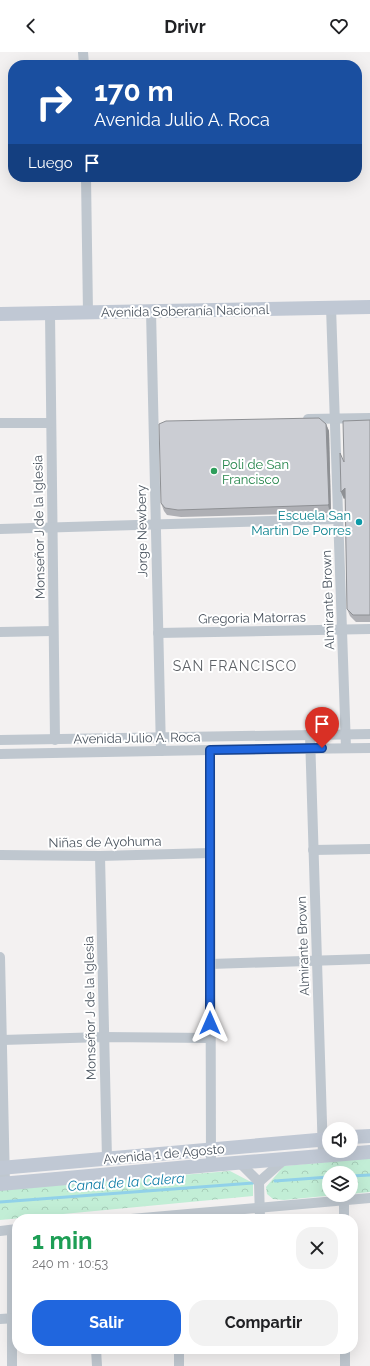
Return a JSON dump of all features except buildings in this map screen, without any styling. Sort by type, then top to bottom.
[{"type":"street","points":[[86,182],[88,313]]},
{"type":"street","name":"Avenida Soberanía Nacional","points":[[0,314],[370,307]]},
{"type":"street","name":"Almirante Brown","points":[[331,308],[346,748]]},
{"type":"street","name":"Jorge Newbery","points":[[151,311],[157,421],[155,524],[161,751]]},
{"type":"street","name":"Monseñor J de la Iglesia","points":[[50,313],[54,740]]},
{"type":"street","points":[[295,419],[370,418]]},
{"type":"street","points":[[0,423],[51,423]]},
{"type":"street","points":[[0,529],[338,519]]},
{"type":"street","name":"Gregoria Matorras","points":[[158,633],[370,629]]},
{"type":"street","points":[[0,632],[53,631]]},
{"type":"street","name":"Avenida Julio A. Roca","points":[[0,740],[370,734]]},
{"type":"street","name":"Almirante Brown","points":[[310,736],[317,961],[325,1122]]},
{"type":"street","name":"Avenida Julio A. Roca","points":[[0,754],[370,748]]},
{"type":"street","points":[[210,750],[211,1164]]},
{"type":"street","points":[[313,850],[370,848]]},
{"type":"street","name":"Niñas de Ayohuma","points":[[0,855],[100,856],[210,853]]},
{"type":"street","name":"Monseñor J de la Iglesia","points":[[100,856],[107,1159]]},
{"type":"street","points":[[0,957],[3,1184]]},
{"type":"street","points":[[210,964],[370,960]]},
{"type":"street","points":[[2,1040],[104,1037],[210,1038]]},
{"type":"street","points":[[358,1137],[370,1136]]},
{"type":"street","name":"Avenida 1 de Agosto","points":[[3,1168],[322,1139]]},
{"type":"street","name":"Avenida 1 de Agosto","points":[[358,1153],[370,1152]]},
{"type":"street","name":"Avenida 1 de Agosto","points":[[3,1184],[322,1155]]},
{"type":"street","points":[[259,1182],[285,1159]]},
{"type":"street","points":[[239,1162],[259,1182],[260,1214]]},
{"type":"street","points":[[358,1199],[370,1198]]},
{"type":"street","points":[[204,1214],[323,1202]]},
{"type":"street","points":[[344,1202],[344,1214]]},
{"type":"street","points":[[0,1231],[12,1230]]},
{"type":"street","points":[[0,1319],[12,1318]]},
{"type":"street","points":[[12,1354],[12,1366]]},
{"type":"street","points":[[96,1354],[96,1366]]},
{"type":"street","points":[[179,1354],[179,1366]]},
{"type":"street","points":[[345,1354],[345,1366]]},
{"type":"green space","points":[[370,1158],[370,1192],[358,1193],[358,1166],[322,1166],[322,1196],[284,1200],[273,1199],[267,1194],[266,1187],[284,1166]]},
{"type":"green space","points":[[230,1171],[253,1183],[253,1196],[63,1214],[12,1214],[12,1219],[0,1220],[0,1190]]},
{"type":"waterway","name":"Canal de la Calera","points":[[358,1176],[370,1175]]},
{"type":"waterway","name":"Canal de la Calera","points":[[275,1181],[322,1178]]},
{"type":"waterway","name":"Canal de la Calera","points":[[0,1202],[253,1183]]},
{"type":"place","name":"Poli de San Francisco","points":[[214,471]]},
{"type":"place","name":"Escuela San Martin De Porres","points":[[359,522]]},
{"type":"district","name":"SAN FRANCISCO","points":[[235,666]]},
{"type":"route","points":[[210,1023],[210,750],[322,748]]}]
